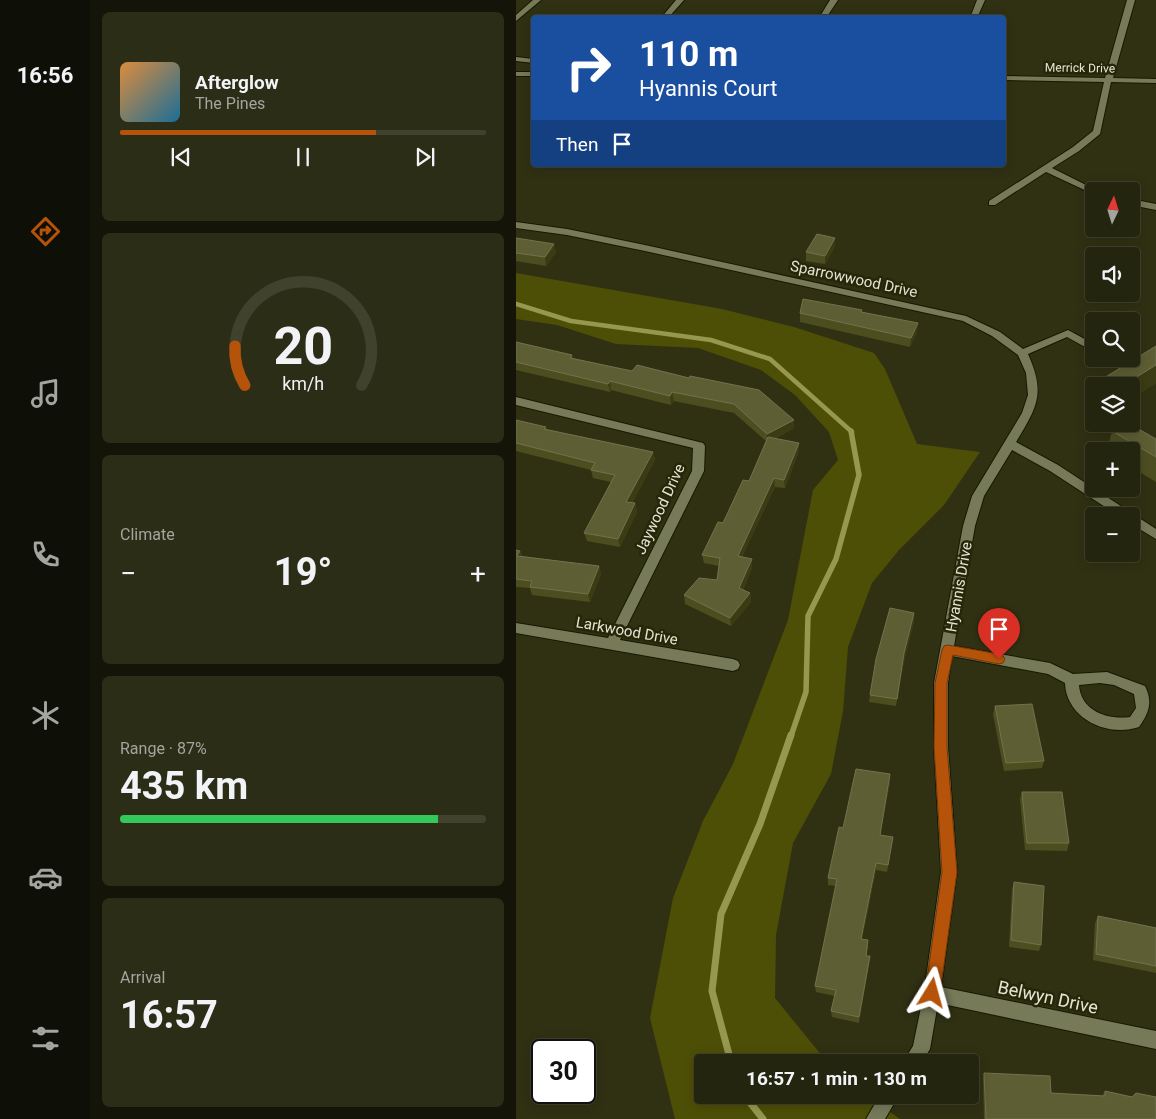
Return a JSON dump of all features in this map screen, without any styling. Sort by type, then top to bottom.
[{"type":"street","points":[[516,19],[537,0]]},
{"type":"street","points":[[667,15],[680,0]]},
{"type":"street","points":[[824,15],[834,0]]},
{"type":"street","points":[[974,15],[981,0]]},
{"type":"street","points":[[992,203],[1046,169],[1097,132],[1108,80],[1131,0]]},
{"type":"street","points":[[516,59],[531,61]]},
{"type":"street","points":[[516,74],[531,74]]},
{"type":"street","name":"Merrick Drive","points":[[1006,78],[1156,81]]},
{"type":"street","points":[[1046,169],[1085,187]]},
{"type":"street","points":[[1140,204],[1156,207]]},
{"type":"street","name":"Sparrowwood Drive","points":[[516,225],[567,232],[635,246],[966,319],[996,334],[1022,353]]},
{"type":"street","points":[[1085,343],[1068,333],[1022,353],[1031,373],[1033,395],[1028,413],[1010,444],[1054,468],[1114,507]]},
{"type":"street","name":"Jaywood Drive","points":[[516,401],[698,446],[698,471],[612,644]]},
{"type":"street","name":"Hyannis Drive","points":[[917,1054],[921,1048],[932,993],[950,872],[941,747],[941,683],[969,526],[978,496],[1010,444]]},
{"type":"street","points":[[1140,524],[1156,535]]},
{"type":"street","name":"Larkwood Drive","points":[[516,628],[733,665]]},
{"type":"street","points":[[948,650],[1050,669],[1072,680],[1096,676],[1112,677],[1140,690],[1143,699],[1142,712],[1134,723],[1119,725],[1101,722],[1083,710],[1074,695],[1072,680]]},
{"type":"street","name":"Belwyn Drive","points":[[932,993],[1156,1040]]},
{"type":"street","points":[[875,1119],[884,1104]]},
{"type":"shaded area","points":[[516,273],[722,309],[794,327],[874,353],[885,369],[917,444],[980,452],[944,505],[899,550],[872,583],[848,647],[843,711],[831,774],[793,843],[776,935],[775,998],[820,1054],[694,1054],[694,1104],[879,1104],[900,1119],[675,1119],[650,1018],[673,898],[703,821],[733,764],[788,620],[813,490],[838,460],[829,432],[795,395],[761,370],[698,348],[616,344],[557,325],[516,319]]},
{"type":"building","points":[[817,234],[835,238],[825,256],[806,252]]},
{"type":"building","points":[[516,238],[554,244],[545,257],[516,253]]},
{"type":"building","points":[[803,299],[918,323],[911,338],[800,313]]},
{"type":"building","points":[[516,342],[572,355],[570,358],[632,371],[637,365],[689,378],[690,376],[759,390],[794,420],[767,434],[734,404],[672,392],[670,396],[610,381],[608,384],[516,362]]},
{"type":"building","points":[[1156,346],[1156,365],[1137,377],[1106,377],[1122,367],[1140,367],[1140,356]]},
{"type":"building","points":[[516,420],[546,427],[544,429],[653,452],[626,502],[635,503],[618,539],[584,533],[615,475],[591,470],[595,463],[516,443]]},
{"type":"building","points":[[1140,430],[1156,439],[1156,457],[1140,448],[1140,442],[1131,442],[1114,432],[1140,432]]},
{"type":"building","points":[[768,437],[799,443],[784,480],[774,478],[738,556],[752,559],[739,588],[750,593],[730,618],[684,595],[699,578],[717,580],[720,558],[702,555],[718,522],[723,523],[743,480],[749,481]]},
{"type":"building","points":[[516,550],[520,551],[517,556],[599,566],[588,594],[530,587],[532,581],[516,579]]},
{"type":"building","points":[[890,608],[914,613],[904,653],[897,699],[870,695],[876,659]]},
{"type":"building","points":[[1032,704],[1044,761],[1006,763],[995,706]]},
{"type":"building","points":[[856,769],[890,774],[880,835],[893,837],[888,865],[876,863],[861,939],[868,940],[866,956],[870,956],[859,1017],[831,1011],[836,990],[815,986],[837,879],[828,878],[839,827],[843,828]]},
{"type":"building","points":[[1022,792],[1062,792],[1069,843],[1027,843]]},
{"type":"building","points":[[1014,882],[1044,886],[1041,945],[1011,940]]},
{"type":"building","points":[[1098,916],[1156,928],[1156,966],[1096,954]]},
{"type":"building","points":[[984,1073],[1050,1076],[1051,1093],[1105,1096],[1105,1091],[1132,1097],[1136,1093],[1156,1097],[1156,1119],[986,1119]]},
{"type":"waterway","points":[[516,304],[571,321],[711,340],[770,359],[851,431]]},
{"type":"waterway","points":[[791,736],[806,692],[808,616],[836,559],[859,475],[851,431]]},
{"type":"waterway","points":[[729,1054],[712,991],[721,914],[760,824],[791,735]]},
{"type":"waterway","points":[[751,1104],[763,1119]]},
{"type":"route","points":[[932,993],[950,872],[941,747],[941,683],[948,650],[999,659]]}]
